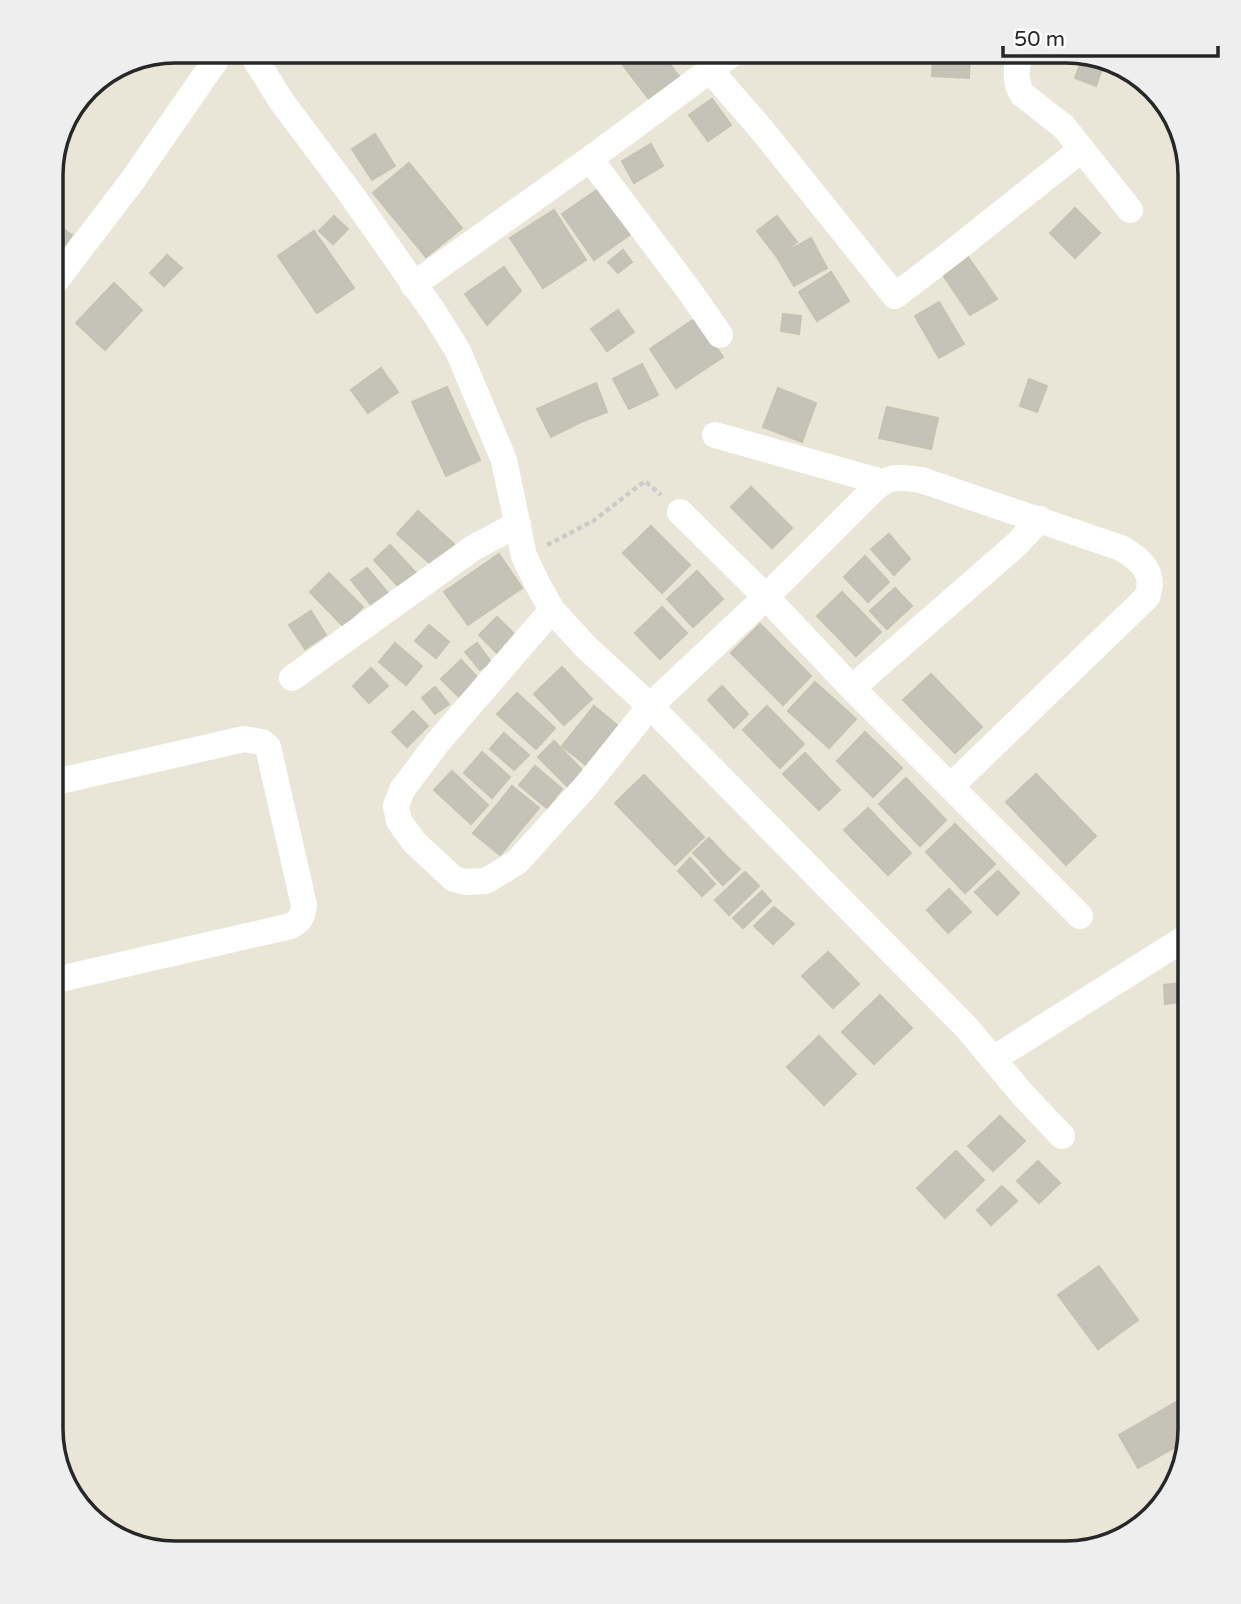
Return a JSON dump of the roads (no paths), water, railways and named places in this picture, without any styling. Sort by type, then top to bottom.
[{"type":"street","points":[[63,271],[132,181],[214,63]]},
{"type":"street","points":[[258,63],[282,102],[351,194],[435,314],[458,351],[504,460],[524,556],[552,610],[967,1028],[1023,1095],[1062,1136]]},
{"type":"street","points":[[413,285],[720,63]]},
{"type":"street","points":[[1018,63],[1016,77],[1022,94],[1064,127],[1130,210]]},
{"type":"street","points":[[710,70],[762,130],[895,296],[1082,149]]},
{"type":"street","points":[[590,159],[720,335]]},
{"type":"street","points":[[715,435],[881,482]]},
{"type":"street","points":[[552,610],[438,742],[402,790],[396,806],[399,821],[414,842],[454,879],[466,883],[486,881],[517,862],[586,786],[649,706],[766,597],[881,482],[899,478],[921,480],[1121,548],[1137,558],[1150,579],[1147,597],[951,786]]},
{"type":"street","points":[[680,512],[1080,916]]},
{"type":"street","points":[[852,688],[1017,544],[1040,519]]},
{"type":"street","points":[[292,678],[472,548],[518,524]]},
{"type":"street","points":[[63,780],[244,738],[262,742],[268,747],[304,905],[301,918],[291,926],[63,978]]},
{"type":"street","points":[[993,1059],[1178,943]]}]
